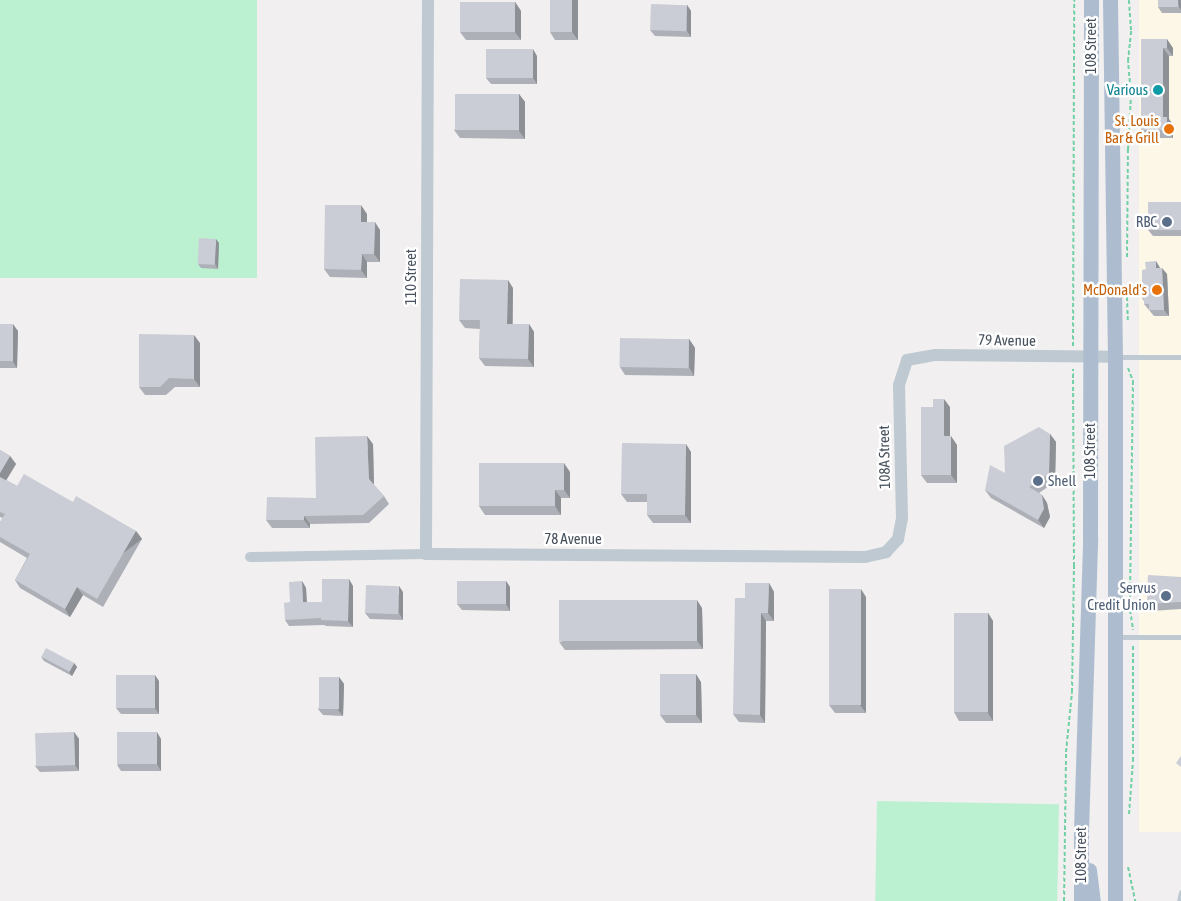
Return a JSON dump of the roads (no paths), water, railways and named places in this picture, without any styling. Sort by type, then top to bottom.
[{"type":"main road","name":"108 Street","points":[[1081,901],[1082,799],[1090,538],[1091,0]]},
{"type":"main road","name":"108 Street","points":[[1111,2],[1119,357],[1115,636],[1115,901]]},
{"type":"main road","points":[[1082,799],[1093,901]]},
{"type":"street","name":"110 Street","points":[[426,554],[428,0]]},
{"type":"street","name":"79 Avenue","points":[[905,367],[907,360],[936,355],[1119,357]]},
{"type":"street","name":"108A Street","points":[[893,545],[898,539],[902,518],[899,385],[905,367]]},
{"type":"street","name":"78 Avenue","points":[[250,557],[426,554],[865,557],[886,552],[893,545]]},
{"type":"lane","points":[[1119,357],[1181,357]]},
{"type":"lane","points":[[1115,636],[1181,636]]},
{"type":"lane","points":[[1180,901],[1181,892]]},
{"type":"place","name":"Various","points":[[1158,90]]},
{"type":"place","name":"St. Louis Bar & Grill","points":[[1169,129]]},
{"type":"place","name":"RBC","points":[[1167,222]]},
{"type":"place","name":"McDonald's","points":[[1157,290]]},
{"type":"place","name":"Shell","points":[[1038,481]]},
{"type":"place","name":"Servus Credit Union","points":[[1166,596]]}]
